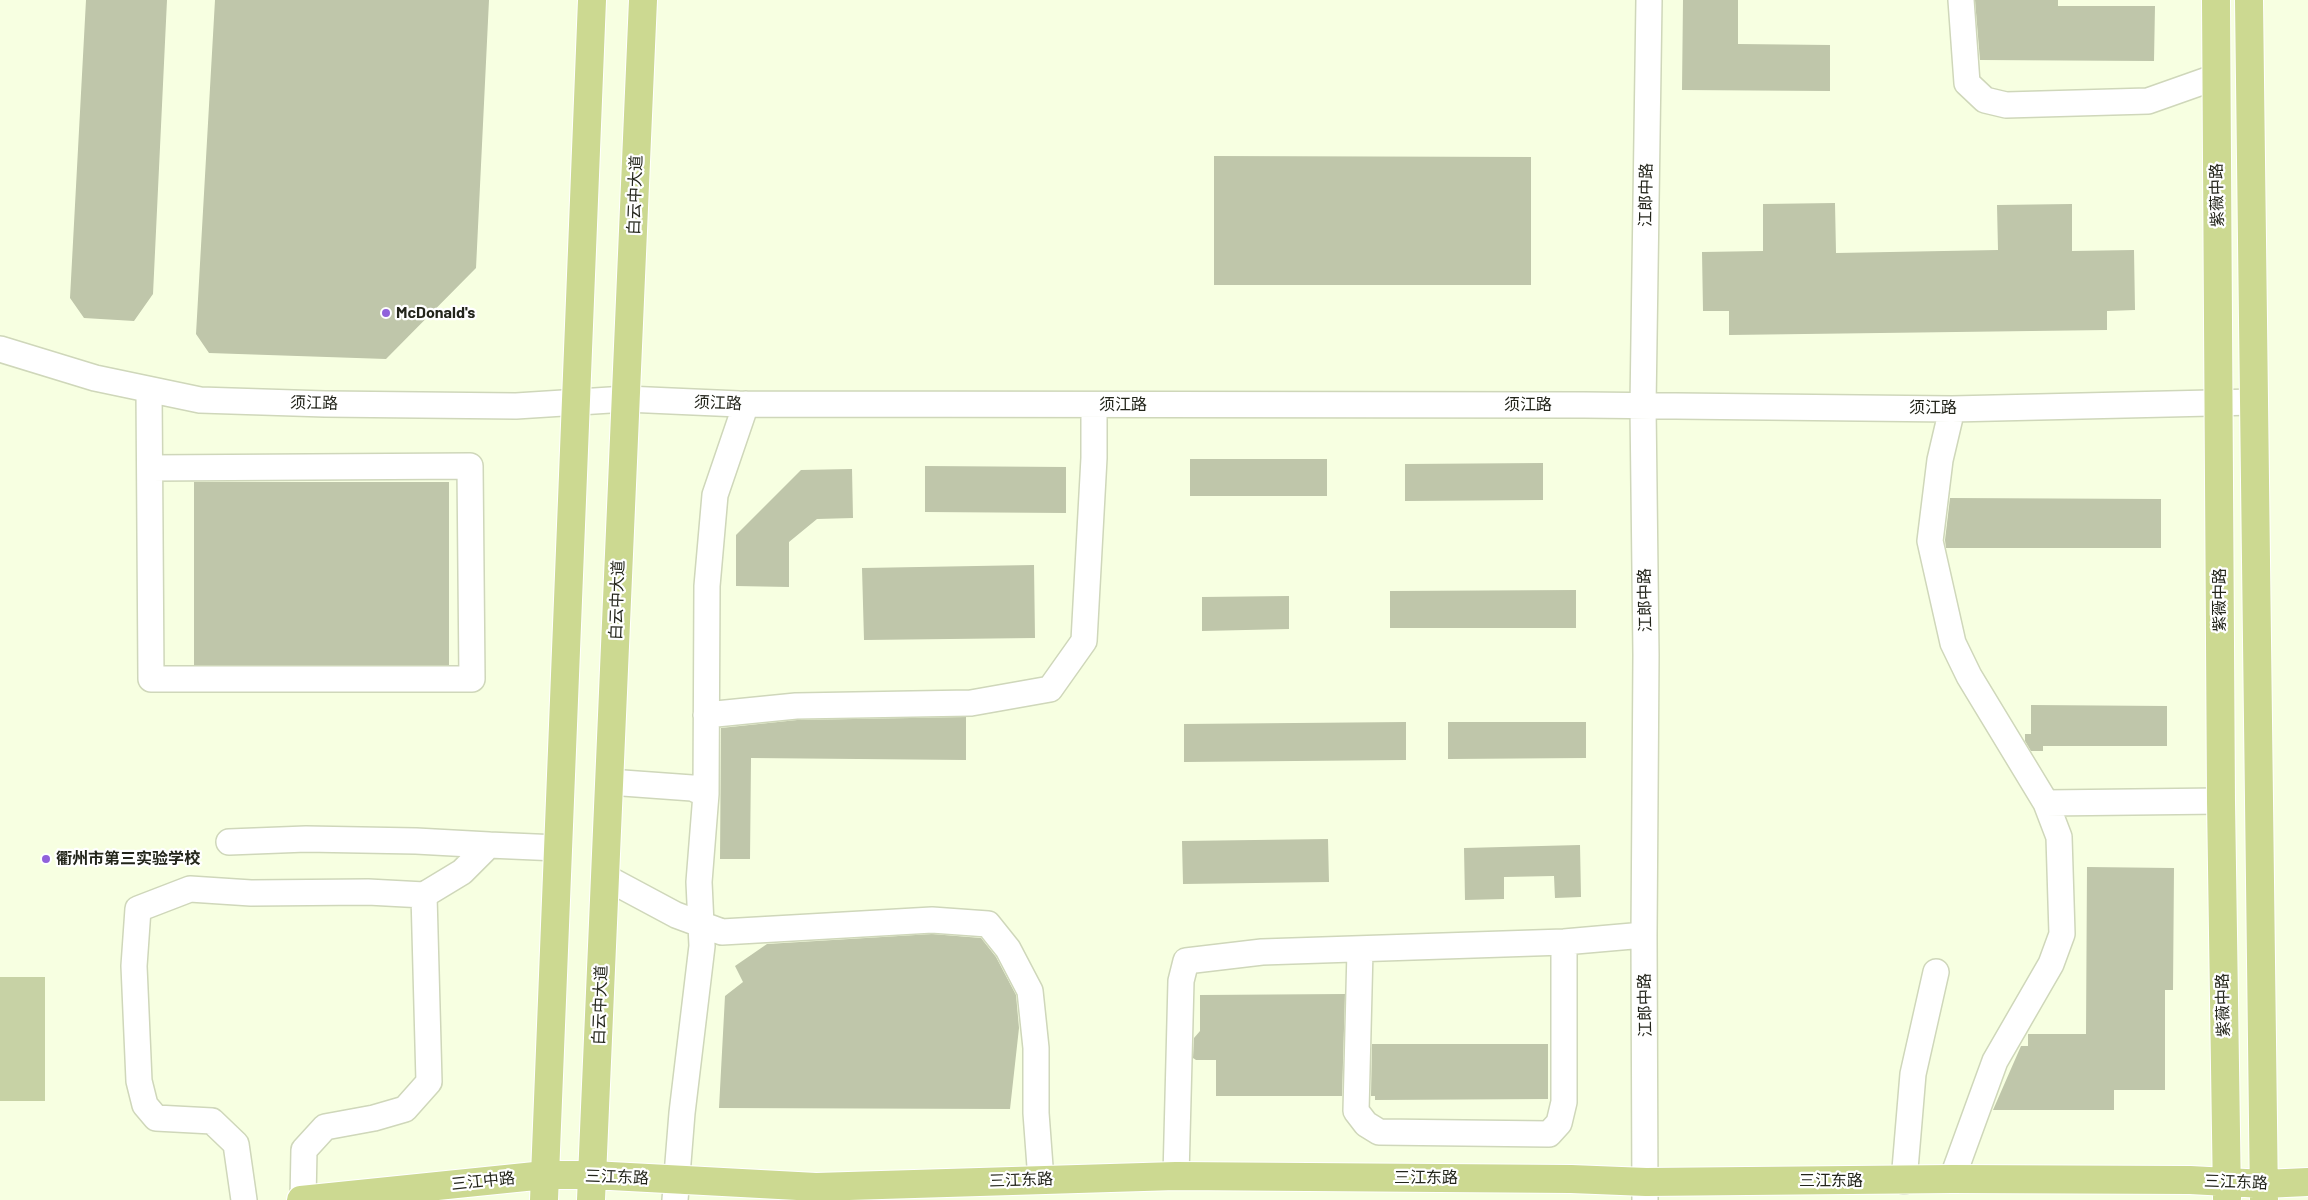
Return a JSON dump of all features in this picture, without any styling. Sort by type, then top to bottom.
[{"type":"main road","points":[[544,1188],[592,0]]},
{"type":"main road","name":"白云中大道","points":[[592,1187],[643,0]]},
{"type":"main road","name":"紫薇中路","points":[[2216,0],[2221,801],[2226,1190]]},
{"type":"main road","name":"紫薇中路","points":[[2249,0],[2264,1192]]},
{"type":"main road","name":"三江东路","points":[[544,1188],[592,1187],[676,1190],[1176,1176],[1571,1179],[1646,1191],[1952,1179],[2264,1192],[2308,1182]]},
{"type":"main road","name":"三江中路","points":[[302,1200],[544,1188]]},
{"type":"street","name":"江郎中路","points":[[1646,1191],[1644,935],[1646,655],[1643,406],[1649,0]]},
{"type":"street","points":[[1961,0],[1967,83],[1985,100],[2006,104],[2148,101],[2216,78]]},
{"type":"street","name":"须江路","points":[[0,348],[95,378],[200,400],[325,404],[516,406],[626,399],[746,404],[1952,408],[2254,402]]},
{"type":"street","points":[[150,390],[150,468],[151,679],[472,679],[470,466],[150,468]]},
{"type":"street","points":[[676,1190],[682,1113],[702,946],[699,882],[706,794],[707,586],[715,495],[746,404]]},
{"type":"street","points":[[706,715],[796,706],[971,703],[1050,689],[1084,641],[1093,467],[1094,405]]},
{"type":"street","points":[[1952,408],[1940,460],[1930,541],[1953,643],[1969,676],[2046,803],[2059,837],[2062,934],[2051,964],[1995,1061],[1952,1179]]},
{"type":"street","points":[[609,782],[692,788],[706,794]]},
{"type":"street","points":[[2046,803],[2221,801]]},
{"type":"street","points":[[229,842],[306,839],[416,841],[558,848]]},
{"type":"street","points":[[244,1200],[236,1144],[212,1121],[156,1118],[145,1105],[139,1081],[134,966],[138,909],[190,888],[251,894],[368,892],[424,895],[462,872],[489,845]]},
{"type":"street","points":[[605,877],[676,915],[722,932],[932,920],[988,924],[1008,949],[1030,991],[1036,1048],[1036,1113],[1041,1180]]},
{"type":"street","points":[[302,1200],[304,1150],[324,1127],[374,1118],[406,1109],[429,1082],[424,895]]},
{"type":"street","points":[[1176,1176],[1181,981],[1186,962],[1262,952],[1564,942],[1644,935]]},
{"type":"street","points":[[1360,950],[1356,1111],[1366,1124],[1378,1132],[1549,1134],[1559,1123],[1564,1102],[1564,942]]},
{"type":"street","points":[[1904,1181],[1913,1074],[1936,972]]},
{"type":"green space","points":[[0,977],[45,977],[45,1101],[0,1101]]},
{"type":"building","points":[[86,0],[167,0],[153,294],[134,321],[84,318],[70,298]]},
{"type":"building","points":[[215,0],[489,0],[476,268],[386,359],[209,353],[196,334]]},
{"type":"building","points":[[1683,0],[1738,0],[1738,44],[1830,45],[1830,91],[1682,90]]},
{"type":"building","points":[[1975,0],[2058,0],[2058,6],[2155,6],[2154,61],[1980,60]]},
{"type":"building","points":[[1214,156],[1531,157],[1531,285],[1214,285]]},
{"type":"building","points":[[1835,203],[1836,253],[1998,250],[1997,205],[2072,204],[2072,251],[2134,250],[2135,310],[2107,311],[2107,330],[1729,335],[1729,311],[1703,311],[1702,252],[1763,251],[1763,204]]},
{"type":"building","points":[[1190,459],[1327,459],[1327,496],[1190,496]]},
{"type":"building","points":[[1543,463],[1543,500],[1405,501],[1405,464]]},
{"type":"building","points":[[925,466],[1066,467],[1066,513],[925,512]]},
{"type":"building","points":[[852,469],[853,518],[817,519],[789,542],[789,587],[736,586],[736,535],[801,470]]},
{"type":"building","points":[[194,482],[449,482],[449,665],[194,665]]},
{"type":"building","points":[[1950,498],[2161,499],[2161,548],[1946,548],[1945,540]]},
{"type":"building","points":[[1034,565],[1035,638],[864,640],[862,568]]},
{"type":"building","points":[[1576,590],[1576,628],[1390,628],[1390,591]]},
{"type":"building","points":[[1289,596],[1289,629],[1202,631],[1202,597]]},
{"type":"building","points":[[2031,705],[2167,706],[2167,746],[2043,746],[2043,751],[2031,751],[2025,741],[2025,734],[2031,734]]},
{"type":"building","points":[[966,717],[966,760],[751,758],[750,859],[720,859],[721,728],[797,720]]},
{"type":"building","points":[[1406,722],[1406,760],[1184,762],[1184,724]]},
{"type":"building","points":[[1448,722],[1586,722],[1586,758],[1448,759]]},
{"type":"building","points":[[1328,839],[1329,882],[1183,884],[1182,841]]},
{"type":"building","points":[[1580,845],[1581,897],[1555,898],[1554,876],[1504,877],[1504,899],[1465,900],[1464,848]]},
{"type":"building","points":[[2087,867],[2174,868],[2173,990],[2165,990],[2165,1090],[2114,1090],[2114,1110],[1993,1110],[2021,1046],[2028,1046],[2028,1034],[2086,1034]]},
{"type":"building","points":[[932,934],[981,938],[996,957],[1016,995],[1019,1028],[1010,1109],[719,1108],[725,996],[743,982],[735,966],[767,944]]},
{"type":"building","points":[[1345,994],[1342,1096],[1216,1096],[1216,1060],[1196,1060],[1193,1058],[1194,1038],[1200,1031],[1200,995]]},
{"type":"building","points":[[1372,1044],[1548,1044],[1548,1099],[1375,1100],[1375,1096],[1371,1096]]},
{"type":"place","name":"McDonald's","points":[[386,313]]},
{"type":"place","name":"衢州市第三实验学校","points":[[46,859]]}]
